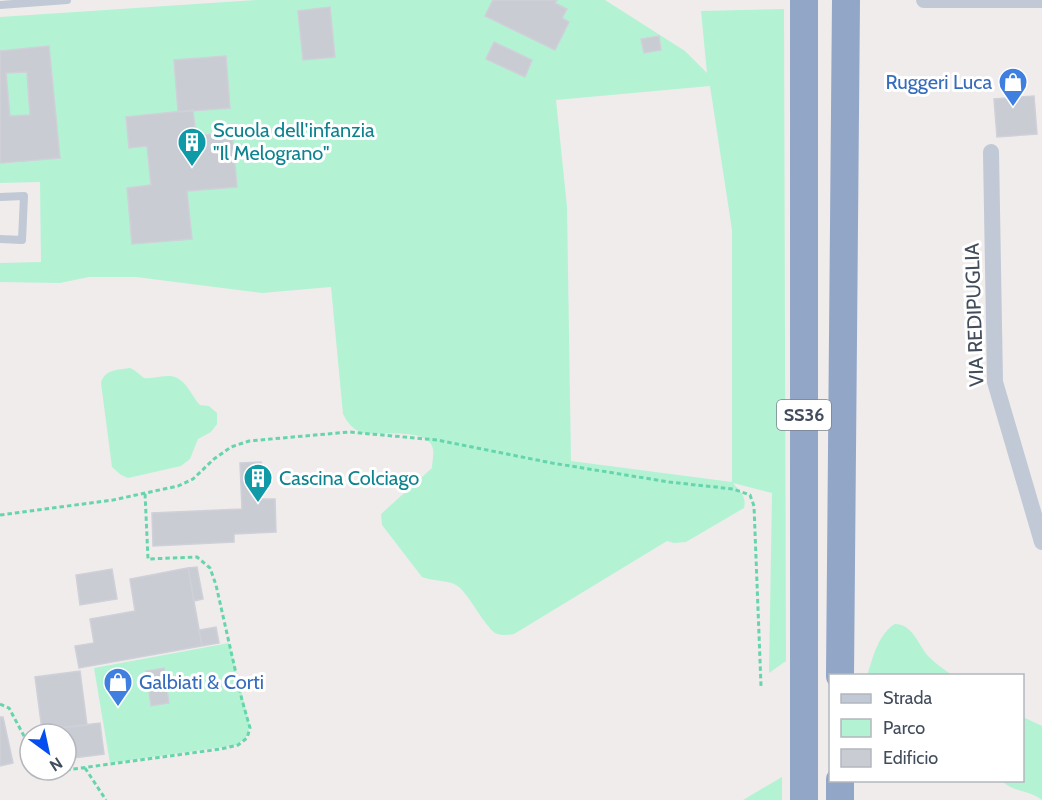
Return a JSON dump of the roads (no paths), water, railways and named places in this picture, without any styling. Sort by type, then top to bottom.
[{"type":"highway","name":"SS36","points":[[799,796],[804,735],[804,0]]},
{"type":"highway","name":"SS36","points":[[840,674],[846,0]]},
{"type":"highway","points":[[840,782],[840,800]]},
{"type":"street","points":[[924,0],[1041,0]]},
{"type":"street","name":"VIA REDIPUGLIA","points":[[991,152],[995,382],[1042,542]]},
{"type":"lane","points":[[0,5],[67,0]]},
{"type":"lane","points":[[0,197],[24,196],[22,240],[0,239]]},
{"type":"place","name":"Ruggeri Luca","points":[[1013,108]]},
{"type":"place","name":"Scuola dell'infanzia \"Il Melograno\"","points":[[192,168]]},
{"type":"place","name":"Cascina Colciago","points":[[258,504]]},
{"type":"place","name":"Galbiati & Corti","points":[[118,708]]}]
